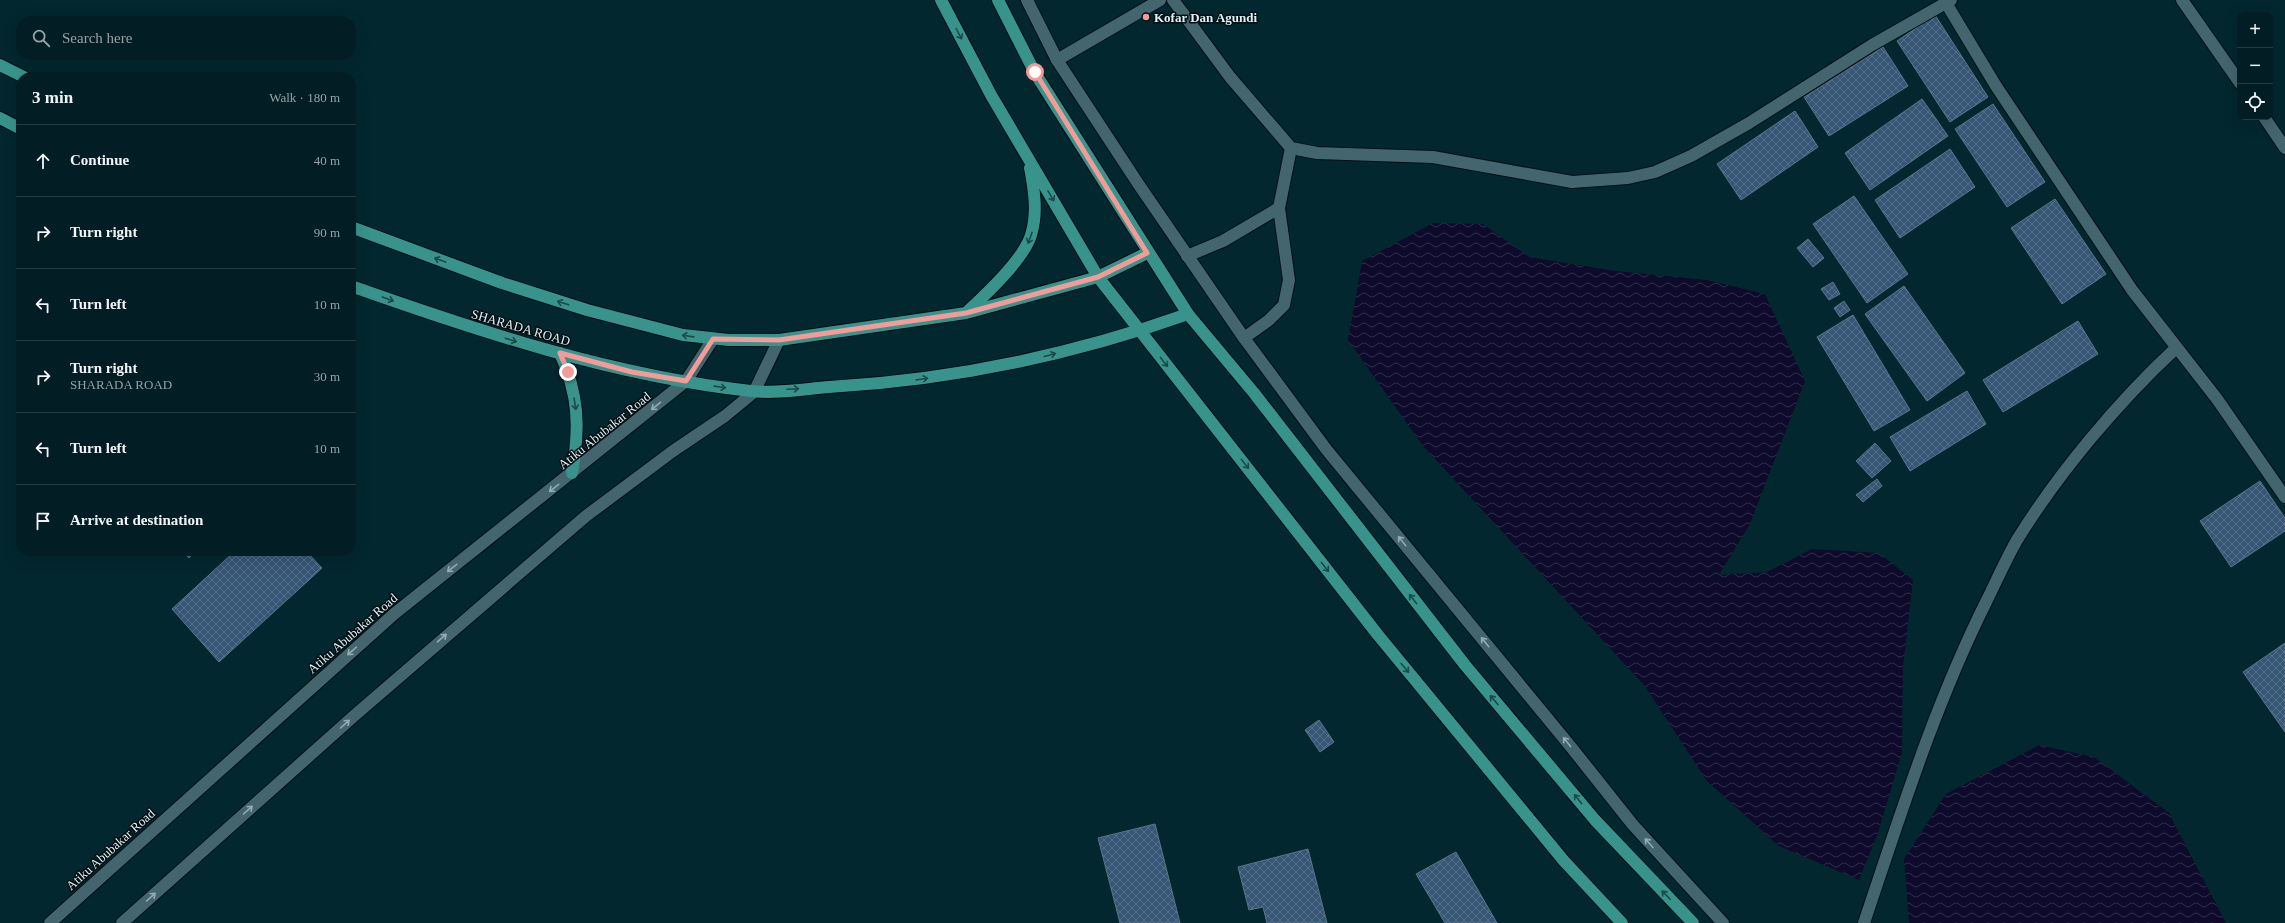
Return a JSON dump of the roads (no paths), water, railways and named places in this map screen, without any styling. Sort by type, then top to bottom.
[{"type":"main road","points":[[941,0],[991,95],[1098,277],[1378,635],[1564,861],[1622,923]]},
{"type":"main road","points":[[998,0],[1035,72],[1147,253],[1188,314],[1259,399],[1465,665],[1595,820],[1693,923]]},
{"type":"main road","points":[[0,65],[16,73]]},
{"type":"main road","points":[[0,118],[16,126]]},
{"type":"main road","points":[[966,313],[1006,272],[1026,247],[1031,235],[1035,220],[1034,185],[1028,158]]},
{"type":"main road","points":[[356,229],[502,283],[587,310],[683,335],[713,339],[779,340],[966,313],[1098,277],[1147,253]]},
{"type":"main road","name":"SHARADA ROAD","points":[[356,288],[428,313],[560,353],[632,372],[754,392],[912,380],[1019,363],[1140,331],[1188,314]]},
{"type":"main road","points":[[560,353],[568,372],[578,425],[572,473]]},
{"type":"street","points":[[1027,0],[1057,60],[1187,256],[1244,338],[1326,449],[1571,747],[1633,825],[1723,923]]},
{"type":"street","points":[[1057,60],[1160,0]]},
{"type":"street","points":[[1173,0],[1230,76],[1291,148],[1317,153],[1433,157],[1572,182],[1635,176],[1655,172],[1691,156],[1749,123],[1872,45],[1948,2],[1996,86],[2132,290],[2176,348],[2218,399],[2285,497]]},
{"type":"street","points":[[2182,0],[2237,79]]},
{"type":"street","points":[[2266,120],[2285,148]]},
{"type":"street","points":[[1244,338],[1270,320],[1284,305],[1289,280],[1279,208],[1291,148]]},
{"type":"street","points":[[1187,256],[1223,241],[1279,208]]},
{"type":"street","name":"Atiku Abubakar Road","points":[[50,923],[394,614],[686,381],[713,339]]},
{"type":"street","points":[[122,923],[360,710],[586,516],[673,451],[725,416],[754,392],[779,340]]},
{"type":"street","points":[[1864,923],[1931,724],[1971,632],[2017,541],[2060,479],[2097,434],[2141,381],[2176,348]]},
{"type":"water","points":[[1433,223],[1483,224],[1529,257],[1616,271],[1707,280],[1765,294],[1805,381],[1750,524],[1719,575],[1767,572],[1812,549],[1879,553],[1913,580],[1903,667],[1902,752],[1878,833],[1859,880],[1779,846],[1707,781],[1644,685],[1423,446],[1348,340],[1362,261]]},
{"type":"water","points":[[2039,745],[2094,757],[2169,813],[2226,923],[1909,923],[1904,859],[1946,794]]},
{"type":"place","name":"Kofar Dan Agundi","points":[[1146,17]]}]
